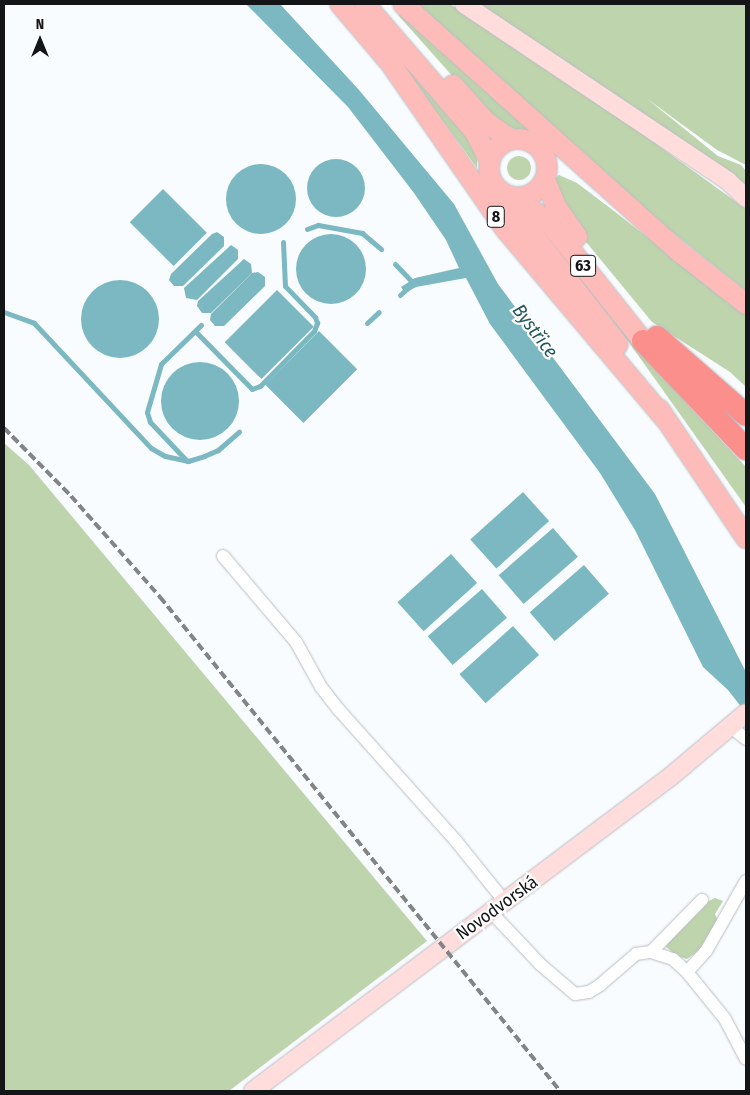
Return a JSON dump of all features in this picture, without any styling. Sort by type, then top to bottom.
[{"type":"highway","name":"63","points":[[646,335],[746,415]]},
{"type":"highway","name":"63","points":[[646,335],[746,449]]},
{"type":"main road","name":"8","points":[[340,4],[390,64],[506,230],[665,419],[746,538]]},
{"type":"main road","points":[[365,4],[475,132],[490,161],[492,180],[508,194],[634,367],[665,419]]},
{"type":"main road","points":[[378,4],[485,120],[511,140]]},
{"type":"main road","points":[[403,4],[681,253]]},
{"type":"main road","points":[[490,161],[496,149],[511,140],[524,140],[536,146],[546,172]]},
{"type":"main road","points":[[508,194],[531,195],[546,172]]},
{"type":"main road","points":[[546,172],[577,176],[746,304]]},
{"type":"main road","name":"63","points":[[546,172],[557,208],[646,335]]},
{"type":"main road","name":"63","points":[[508,194],[551,225],[646,335]]},
{"type":"street","points":[[464,4],[728,181],[746,198]]},
{"type":"street","points":[[223,556],[296,642],[321,687],[339,710],[456,841],[498,907],[541,965],[575,994],[594,988],[636,954],[651,952],[672,959],[687,972],[725,1019],[746,1058]]},
{"type":"street","points":[[738,721],[746,738]]},
{"type":"street","name":"Novodvorská","points":[[253,1091],[498,907],[738,721]]},
{"type":"street","points":[[687,972],[711,944],[746,881]]},
{"type":"street","points":[[651,952],[702,900]]},
{"type":"green space","points":[[418,4],[450,4],[484,25],[587,94],[746,209],[746,291],[618,189]]},
{"type":"green space","points":[[480,4],[746,4],[746,165],[717,150],[646,98],[718,156],[741,165],[746,171],[746,188]]},
{"type":"green space","points":[[405,10],[537,133],[519,131],[488,116],[398,15]]},
{"type":"green space","points":[[386,42],[416,69],[477,152],[477,168]]},
{"type":"green space","points":[[519,156],[528,159],[531,168],[528,177],[519,180],[510,177],[507,168],[510,159]]},
{"type":"green space","points":[[559,175],[577,183],[746,314],[746,387],[730,372],[652,322],[577,231],[553,180]]},
{"type":"green space","points":[[538,222],[689,406],[746,467],[746,507],[603,306],[553,250]]},
{"type":"green space","points":[[4,443],[29,465],[427,941],[229,1091],[4,1091]]},
{"type":"green space","points":[[715,898],[723,901],[715,914],[719,923],[703,948],[687,959],[676,956],[663,944],[703,904]]},
{"type":"water","points":[[246,4],[280,4],[359,90],[454,204],[498,284],[655,494],[746,672],[746,713],[728,690],[703,667],[635,530],[600,473],[490,324],[466,278],[416,287],[405,293],[401,287],[415,278],[459,268],[446,240],[414,193],[348,107]]},
{"type":"water","points":[[336,159],[347,161],[357,167],[363,177],[365,188],[363,199],[357,209],[347,215],[336,217],[325,215],[315,209],[309,199],[307,188],[309,177],[315,167],[325,161]]},
{"type":"water","points":[[268,164],[281,170],[290,179],[294,185],[296,199],[294,213],[286,224],[275,232],[254,234],[247,232],[236,224],[228,213],[226,192],[228,185],[236,174],[247,166]]},
{"type":"water","points":[[163,189],[207,233],[174,266],[130,222]]},
{"type":"water","points":[[217,232],[224,237],[224,246],[183,286],[174,286],[169,280],[171,274],[212,234]]},
{"type":"water","points":[[338,234],[351,240],[360,249],[364,255],[366,269],[364,283],[356,294],[345,302],[324,304],[317,302],[306,294],[298,283],[296,262],[298,255],[306,244],[317,236]]},
{"type":"water","points":[[231,245],[238,250],[238,259],[197,300],[186,298],[184,288]]},
{"type":"water","points":[[244,259],[251,264],[252,273],[211,313],[202,313],[197,306],[198,301]]},
{"type":"water","points":[[258,272],[265,277],[265,286],[224,326],[215,326],[210,320],[211,314],[252,273]]},
{"type":"water","points":[[120,280],[135,283],[148,291],[156,304],[159,319],[156,334],[148,347],[135,355],[120,358],[105,355],[92,347],[84,334],[81,319],[84,304],[92,291],[105,283]]},
{"type":"water","points":[[277,290],[314,327],[261,379],[225,342]]},
{"type":"water","points":[[319,331],[357,369],[303,423],[265,385]]},
{"type":"water","points":[[200,362],[215,365],[228,373],[236,386],[239,401],[236,416],[228,429],[215,437],[200,440],[185,437],[172,429],[164,416],[161,401],[164,386],[172,373],[185,365]]},
{"type":"water","points":[[523,492],[549,521],[496,568],[470,540]]},
{"type":"water","points":[[553,528],[578,557],[524,604],[499,575]]},
{"type":"water","points":[[451,554],[477,583],[424,631],[397,602]]},
{"type":"water","points":[[584,565],[609,594],[555,641],[530,612]]},
{"type":"water","points":[[482,589],[507,618],[453,665],[428,636]]},
{"type":"water","points":[[513,626],[539,655],[486,703],[459,674]]},
{"type":"waterway","points":[[307,229],[318,225],[362,233],[381,249]]},
{"type":"waterway","points":[[195,331],[252,389],[260,386],[314,331],[317,323],[315,317],[285,286],[283,242]]},
{"type":"waterway","points":[[395,264],[414,284]]},
{"type":"waterway","points":[[400,295],[409,287]]},
{"type":"waterway","points":[[4,312],[34,323],[151,448],[165,456],[188,461],[204,456],[218,450],[239,432]]},
{"type":"waterway","points":[[367,323],[379,312]]},
{"type":"waterway","points":[[187,461],[150,422],[147,412],[161,364],[201,325]]},
{"type":"railway","points":[[4,428],[71,496],[160,597],[560,1091]]},
{"type":"water label","name":"Bystřice","points":[[535,331]]}]
